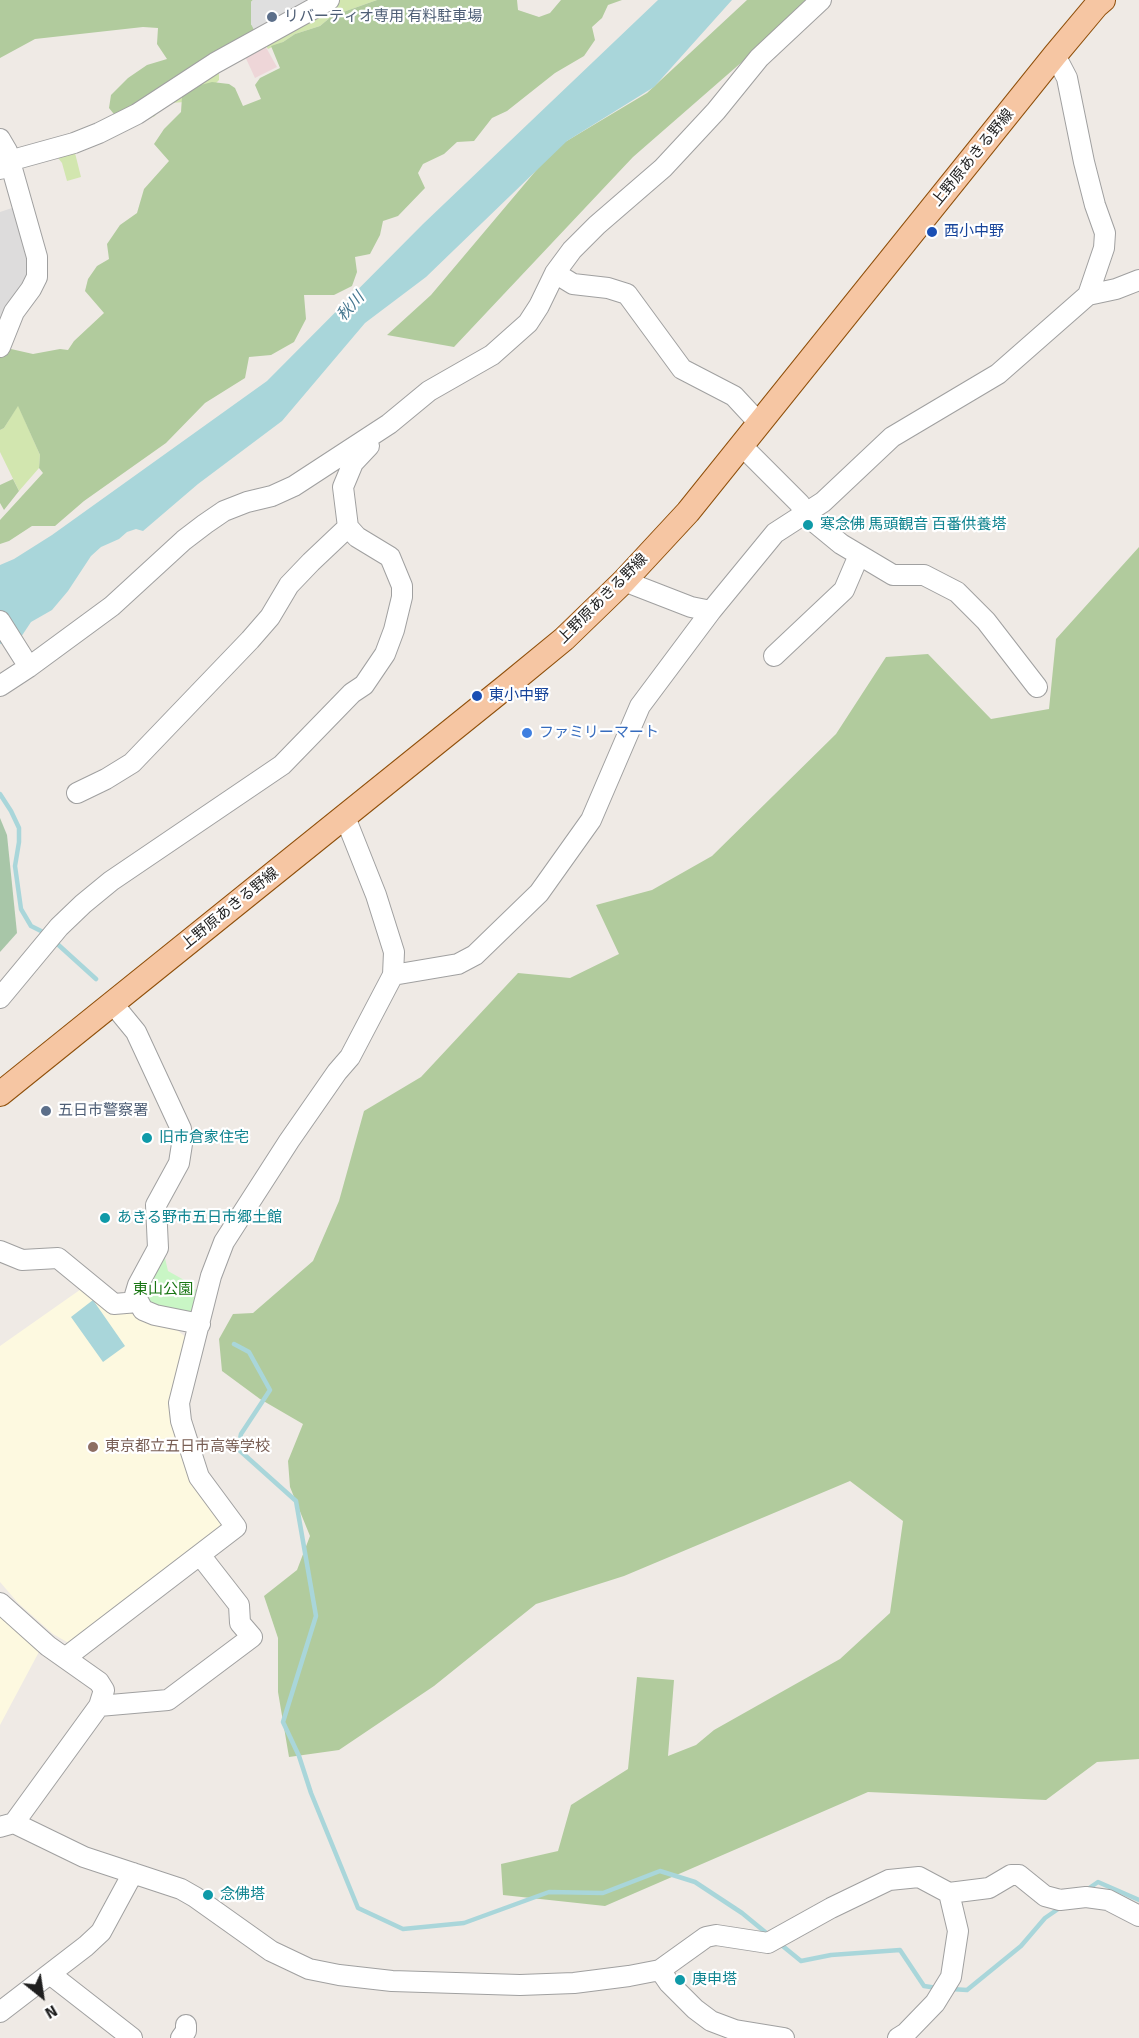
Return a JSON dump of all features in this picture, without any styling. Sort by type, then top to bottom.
[{"type":"main road","name":"上野原あきる野線","points":[[0,1094],[564,639],[624,581],[688,512],[760,424],[1097,2]]},
{"type":"street","points":[[5,165],[74,143],[137,114],[215,63],[329,0]]},
{"type":"street","points":[[0,686],[27,663],[112,606],[184,540],[205,524],[224,512],[247,502],[272,496],[294,486],[388,424],[429,391],[492,355],[528,322],[539,306],[555,273],[573,250],[597,225],[687,144],[759,58],[821,0]]},
{"type":"street","points":[[1055,55],[1067,78],[1084,162],[1095,205],[1105,232],[1104,248],[1088,295]]},
{"type":"street","points":[[0,139],[5,165],[35,248],[37,270],[37,277],[14,312],[0,347]]},
{"type":"street","points":[[555,273],[573,284],[608,288],[627,294],[682,369],[734,396],[760,424]]},
{"type":"street","points":[[393,975],[458,964],[475,955],[539,893],[591,820],[640,706],[711,611],[775,533],[828,497],[892,437],[998,374],[1088,295],[1116,289],[1139,280]]},
{"type":"street","points":[[0,998],[58,929],[83,904],[111,881],[282,765],[352,693],[364,685],[385,654],[394,630],[402,597],[402,586],[390,557],[357,537],[348,527],[343,487],[353,463],[370,446],[371,435]]},
{"type":"street","points":[[742,446],[813,521],[841,544],[893,575],[924,575],[957,592],[986,621],[1037,687]]},
{"type":"street","points":[[77,793],[132,763],[250,640],[270,616],[289,585],[310,562],[348,527]]},
{"type":"street","points":[[774,656],[844,590],[859,555]]},
{"type":"street","points":[[624,581],[691,607],[711,611]]},
{"type":"street","points":[[0,621],[27,663]]},
{"type":"street","points":[[65,1658],[236,1527],[199,1477],[182,1421],[179,1403],[216,1260],[224,1242],[289,1141],[350,1057],[393,975],[394,952],[376,895],[345,817]]},
{"type":"street","points":[[113,1004],[136,1032],[181,1129],[182,1144],[179,1163],[156,1205],[158,1248],[135,1294],[143,1310],[155,1315],[200,1324]]},
{"type":"street","points":[[0,1251],[22,1260],[58,1258],[114,1304],[138,1302]]},
{"type":"street","points":[[99,1706],[168,1700],[252,1637],[240,1623],[239,1605],[200,1555]]},
{"type":"street","points":[[0,1603],[26,1628],[99,1682],[104,1690],[99,1706],[7,1825],[84,1857],[181,1889],[271,1951],[309,1969],[392,1981],[520,1985],[574,1983],[629,1976],[660,1970],[706,1937],[716,1935],[768,1943],[831,1908],[889,1880],[919,1877],[949,1893],[989,1888],[1011,1875],[1019,1875],[1045,1896],[1060,1899],[1086,1897],[1107,1900],[1139,1916]]},
{"type":"street","points":[[0,2012],[101,1932],[132,1873]]},
{"type":"street","points":[[898,2038],[906,2033],[939,1998],[950,1979],[958,1931],[949,1893]]},
{"type":"street","points":[[660,1970],[669,1983],[695,2009],[711,2021],[735,2030],[784,2038]]},
{"type":"street","points":[[50,1974],[132,2038]]},
{"type":"shaded area","name":"リバーティオ専用 有料駐車場","points":[[253,0],[321,0],[257,31],[251,24],[251,2]]},
{"type":"shaded area","points":[[263,42],[277,67],[255,78],[243,52]]},
{"type":"shaded area","points":[[18,206],[33,268],[0,336],[0,212]]},
{"type":"shaded area","name":"東京都立五日市高等学校","points":[[84,1287],[102,1303],[121,1314],[130,1312],[140,1321],[177,1330],[188,1339],[175,1414],[229,1527],[74,1646],[53,1634],[18,1603],[0,1582],[0,1346]]},
{"type":"shaded area","points":[[0,1613],[41,1648],[0,1725]]},
{"type":"green space","points":[[0,0],[253,0],[251,2],[251,24],[257,31],[118,119],[109,108],[111,95],[128,78],[147,65],[167,59],[157,44],[158,28],[143,27],[35,39],[0,58]]},
{"type":"green space","points":[[340,0],[377,0],[332,16],[320,26],[295,34],[268,49],[263,42]]},
{"type":"green space","points":[[377,0],[517,0],[518,10],[539,17],[550,13],[561,0],[622,0],[608,5],[602,18],[592,27],[595,40],[584,56],[555,73],[507,111],[492,118],[474,141],[457,142],[444,154],[423,164],[418,173],[425,188],[398,216],[383,221],[380,235],[370,254],[355,257],[357,272],[352,286],[334,295],[304,295],[306,319],[294,342],[271,355],[249,357],[245,378],[205,403],[166,443],[84,501],[55,526],[32,526],[0,544],[0,520],[43,473],[39,468],[40,455],[18,406],[4,428],[0,430],[0,354],[11,349],[33,354],[60,349],[68,350],[74,341],[104,313],[85,291],[88,279],[97,266],[109,259],[107,244],[120,225],[137,213],[144,189],[169,161],[154,144],[164,129],[181,112],[182,97],[197,86],[212,82],[229,84],[235,88],[243,106],[261,99],[255,85],[260,78],[280,68],[271,46],[295,34],[320,26],[332,16]]},
{"type":"green space","points":[[747,0],[813,0],[633,157],[454,347],[387,335],[431,295],[555,148],[647,93]]},
{"type":"green space","points":[[219,69],[219,80],[212,87],[185,102],[170,103],[160,108],[155,116],[75,153],[81,177],[67,181],[62,163],[55,154]]},
{"type":"green space","points":[[18,405],[40,455],[39,468],[19,491],[0,452],[0,430],[4,428]]},
{"type":"green space","points":[[13,479],[19,491],[4,510],[0,503],[0,485]]},
{"type":"green space","points":[[1139,547],[1139,1759],[1097,1762],[1046,1800],[868,1792],[605,1906],[503,1895],[501,1864],[558,1851],[571,1805],[628,1769],[637,1677],[674,1680],[668,1756],[696,1745],[714,1730],[840,1659],[890,1613],[903,1521],[850,1481],[624,1576],[536,1604],[434,1686],[339,1750],[289,1757],[278,1692],[278,1638],[264,1596],[297,1570],[310,1536],[290,1487],[288,1461],[303,1424],[260,1399],[222,1371],[219,1339],[233,1314],[253,1313],[313,1261],[339,1201],[364,1111],[421,1077],[518,973],[570,978],[619,954],[596,905],[652,890],[712,856],[836,734],[886,657],[928,654],[991,719],[1049,709],[1056,639]]},
{"type":"green space","points":[[0,818],[7,835],[17,933],[0,952]]},
{"type":"green space","name":"東山公園","points":[[156,1251],[165,1258],[168,1271],[184,1280],[192,1289],[203,1290],[196,1311],[188,1315],[153,1308],[140,1291]]},
{"type":"water","name":"秋川","points":[[658,0],[732,0],[654,87],[567,141],[426,277],[365,323],[282,421],[198,484],[143,531],[136,529],[127,532],[119,539],[101,547],[91,556],[68,591],[52,610],[31,622],[21,637],[0,644],[0,565],[52,535],[267,381],[423,224]]},
{"type":"water","points":[[93,1300],[125,1346],[103,1362],[71,1317]]},
{"type":"waterway","points":[[0,794],[19,828],[15,866],[21,909],[31,926],[47,934]]},
{"type":"waterway","points":[[53,940],[96,979]]},
{"type":"waterway","points":[[234,1344],[249,1352],[270,1390],[241,1434],[238,1449],[296,1501],[316,1616],[283,1722],[299,1756],[311,1793],[358,1908],[403,1929],[464,1923],[549,1892],[603,1893],[660,1871],[695,1882],[742,1913],[770,1936]]},
{"type":"waterway","points":[[1085,1891],[1098,1882],[1139,1900]]},
{"type":"waterway","points":[[951,1989],[967,1990],[1021,1946],[1045,1918],[1061,1907]]},
{"type":"waterway","points":[[779,1943],[801,1961],[831,1955],[900,1950],[924,1986],[937,1988]]},
{"type":"place","name":"リバーティオ専用 有料駐車場","points":[[272,17]]},
{"type":"place","name":"西小中野","points":[[932,232]]},
{"type":"place","name":"寒念佛 馬頭観音 百番供養塔","points":[[808,525]]},
{"type":"place","name":"東小中野","points":[[477,696]]},
{"type":"place","name":"ファミリーマート","points":[[527,733]]},
{"type":"place","name":"五日市警察署","points":[[46,1111]]},
{"type":"place","name":"旧市倉家住宅","points":[[147,1138]]},
{"type":"place","name":"あきる野市五日市郷土館","points":[[105,1218]]},
{"type":"place","name":"東京都立五日市高等学校","points":[[93,1447]]},
{"type":"place","name":"念佛塔","points":[[208,1895]]},
{"type":"place","name":"庚申塔","points":[[680,1980]]}]
